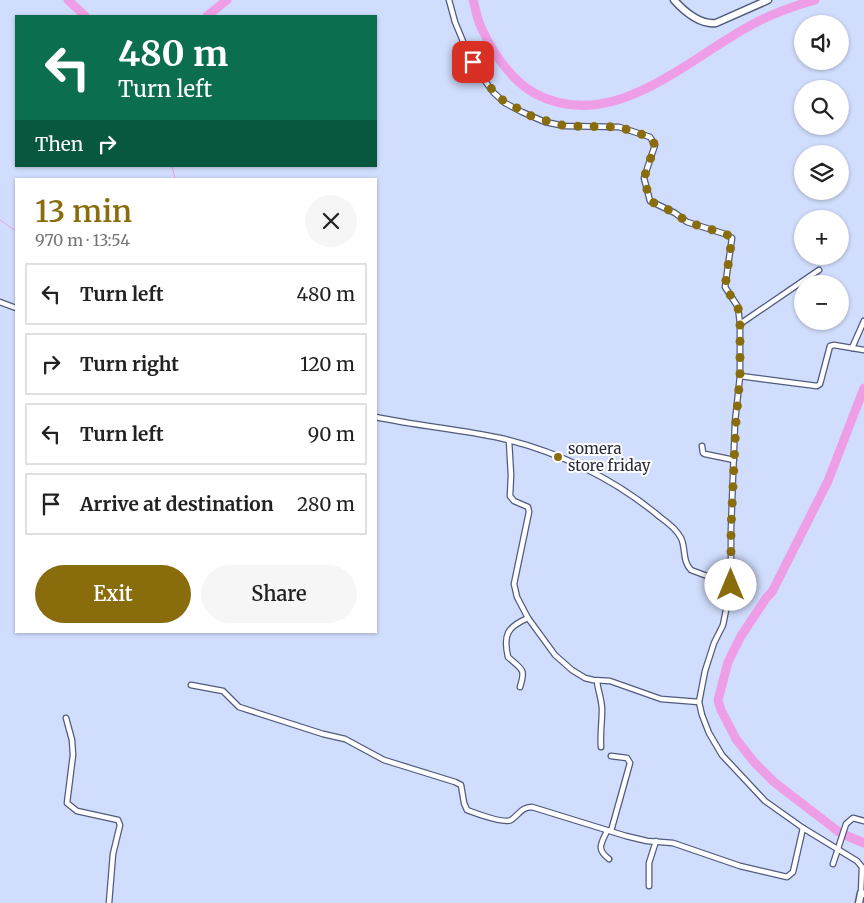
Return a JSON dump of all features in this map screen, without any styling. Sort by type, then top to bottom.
[{"type":"street","points":[[449,0],[455,22],[467,51],[482,77],[494,93],[505,103],[546,122],[565,126],[619,127],[650,137],[654,141],[653,154],[644,178],[650,201],[675,213],[687,222],[726,234],[732,238],[725,287],[738,307],[740,324],[740,376],[731,529],[731,585],[723,625],[708,660],[699,702],[709,733],[722,755],[765,801],[803,828],[857,861],[862,868],[863,893],[859,903]]},
{"type":"street","points":[[674,0],[695,18],[710,24],[768,0]]},
{"type":"street","points":[[740,324],[819,270]]},
{"type":"street","points":[[0,302],[15,308]]},
{"type":"street","points":[[852,348],[864,321]]},
{"type":"street","points":[[740,376],[817,386],[820,384],[830,346],[864,350]]},
{"type":"street","points":[[377,418],[486,435],[546,452],[586,470],[615,485],[648,508],[678,533],[682,540],[687,566],[691,570],[731,585]]},
{"type":"street","points":[[509,441],[510,496],[528,507],[529,512],[514,584],[517,597],[528,618],[554,655],[566,666],[585,678],[597,681],[610,681],[661,699],[699,702]]},
{"type":"street","points":[[702,446],[703,453],[705,454],[734,460]]},
{"type":"street","points":[[520,687],[524,673],[521,667],[508,657],[506,647],[507,636],[512,626],[528,618]]},
{"type":"street","points":[[597,681],[598,695],[602,708],[601,747]]},
{"type":"street","points":[[191,685],[223,691],[239,707],[314,731],[345,738],[384,760],[455,782],[461,785],[465,808],[471,812],[506,822],[526,807],[532,807],[609,831],[642,840],[673,843],[740,866],[787,877],[793,872],[803,828]]},
{"type":"street","points":[[66,718],[72,740],[73,755],[66,803],[77,810],[118,820],[120,825],[113,854],[110,903]]},
{"type":"street","points":[[609,859],[602,854],[601,849],[609,831],[630,763],[627,758],[611,756]]},
{"type":"street","points":[[833,864],[846,824],[853,818],[864,821]]},
{"type":"street","points":[[649,886],[649,863],[656,841]]},
{"type":"waterway","points":[[68,0],[84,15]]},
{"type":"waterway","points":[[208,15],[227,0]]},
{"type":"waterway","points":[[473,0],[486,38],[503,65],[518,81],[534,93],[563,104],[593,105],[621,99],[649,87],[755,23],[784,10],[815,0]]},
{"type":"waterway","points":[[172,167],[175,178]]},
{"type":"waterway","points":[[0,220],[15,230]]},
{"type":"waterway","points":[[839,832],[774,782],[754,762],[736,739],[718,700],[728,662],[741,636],[772,592],[828,481],[864,388]]},
{"type":"waterway","points":[[845,835],[864,843]]},
{"type":"place","name":"somera store friday","points":[[558,457]]},
{"type":"route","points":[[473,62],[499,98],[533,117],[565,126],[619,127],[650,137],[655,145],[645,173],[644,183],[650,201],[675,213],[687,222],[726,234],[732,238],[725,287],[738,307],[739,312],[740,376],[731,529],[731,585]]}]
